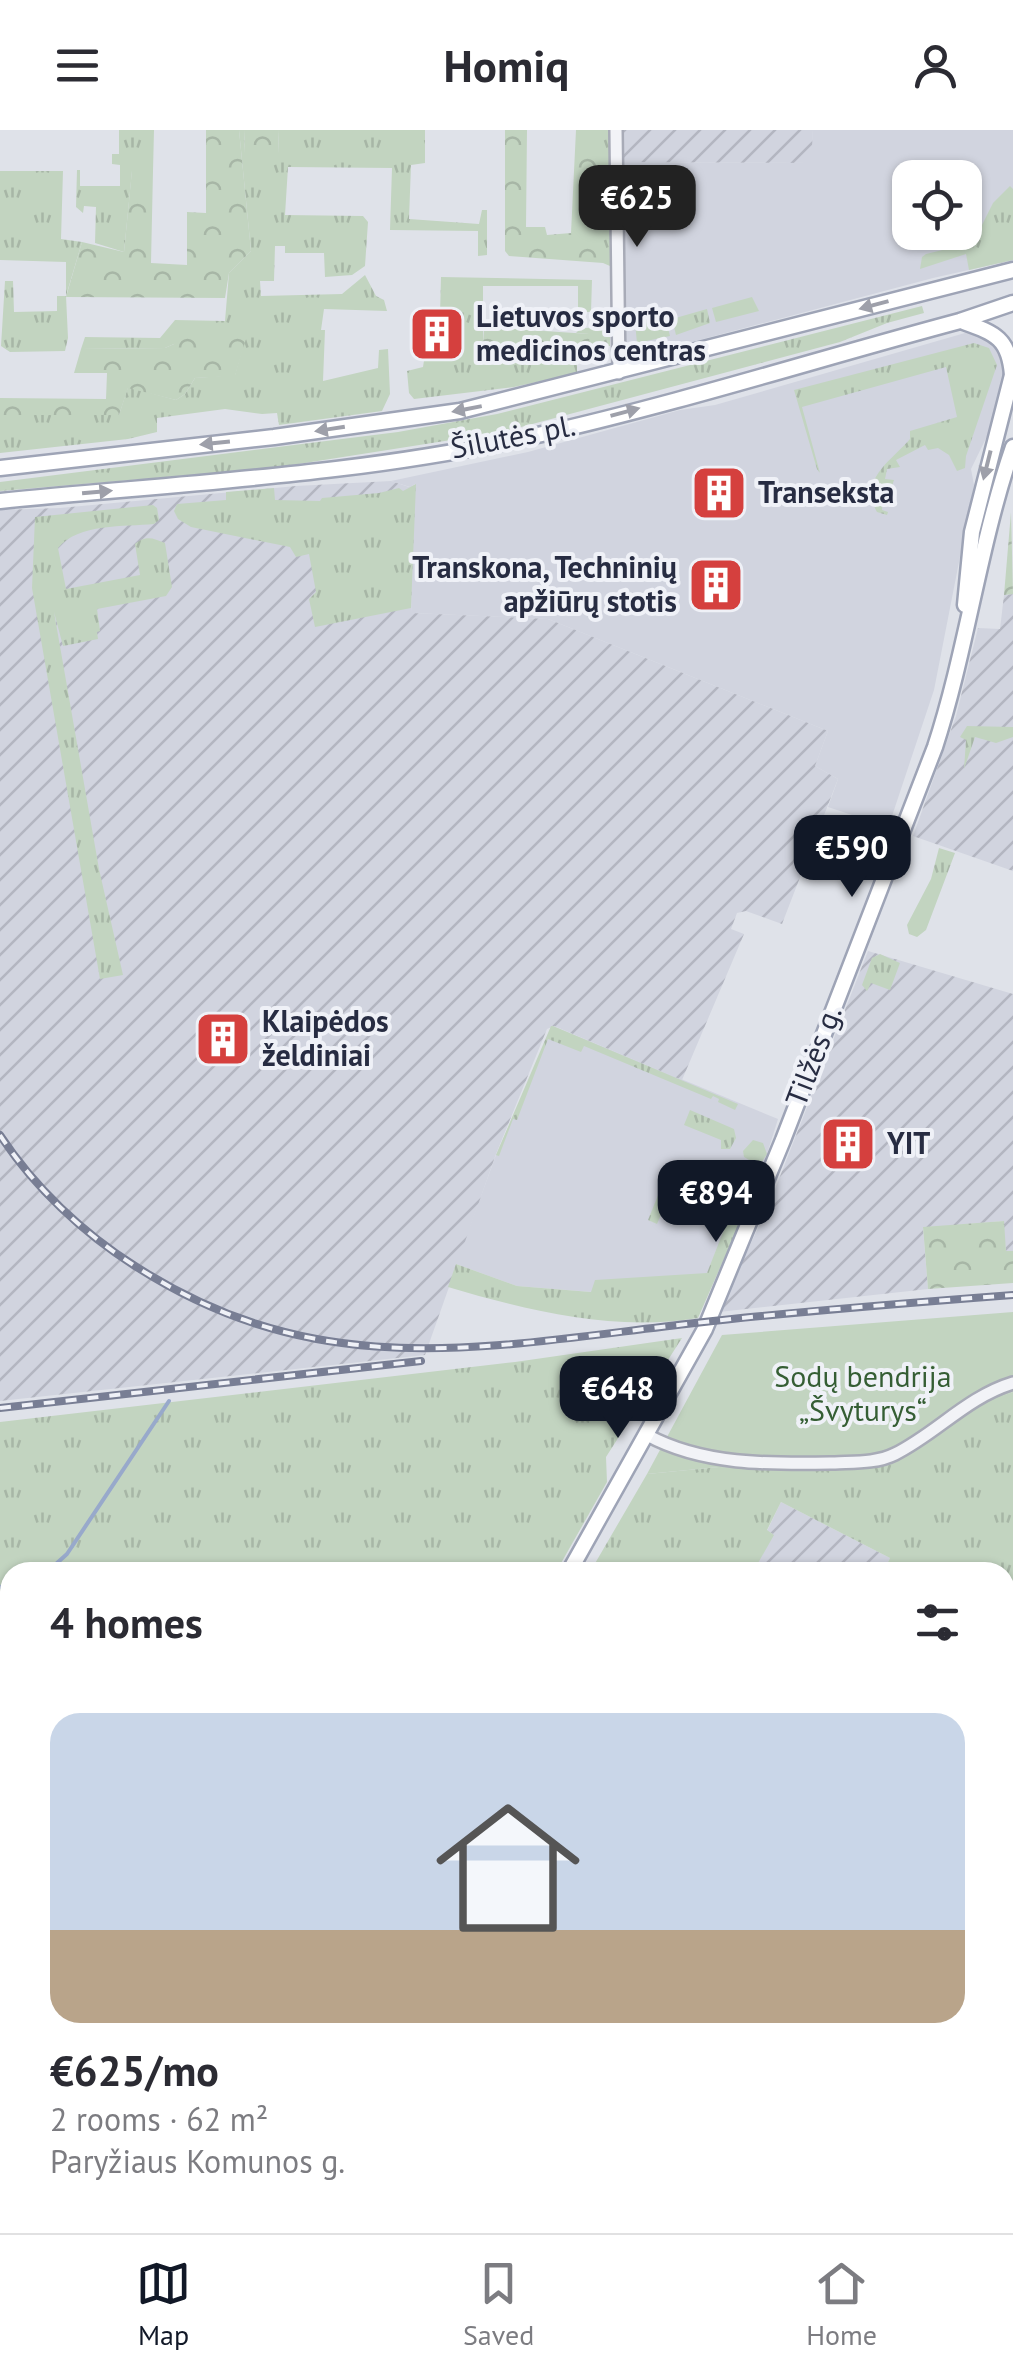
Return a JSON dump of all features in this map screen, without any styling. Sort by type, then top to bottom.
[{"type":"main road","name":"Šilutės pl.","points":[[0,468],[460,411],[1013,270]]},
{"type":"main road","name":"Šilutės pl.","points":[[0,501],[386,461],[525,437],[960,321],[1013,303]]},
{"type":"main road","points":[[960,321],[992,333],[1010,352],[1012,373]]},
{"type":"main road","name":"Tilžės g.","points":[[964,630],[965,577],[972,532],[1012,373]]},
{"type":"main road","name":"Tilžės g.","points":[[575,1562],[705,1329],[783,1140],[950,703],[964,630],[1013,446]]},
{"type":"street","points":[[616,130],[619,373]]},
{"type":"street","points":[[648,1435],[672,1448],[719,1459],[790,1464],[873,1461],[896,1454],[979,1397],[1013,1384]]},
{"type":"shaded area","points":[[622,130],[813,130],[811,163],[622,162]]},
{"type":"shaded area","points":[[813,130],[1013,130],[1013,260],[643,355],[626,345],[623,338],[622,162],[810,163]]},
{"type":"shaded area","points":[[965,333],[982,334],[1005,350],[1006,377],[991,428],[971,469],[974,485],[934,690],[891,819],[870,821],[828,807],[838,779],[815,766],[828,731],[548,619],[411,613],[415,484],[410,487],[391,481],[528,452],[680,410],[715,405]]},
{"type":"shaded area","points":[[391,481],[409,487],[416,484],[411,613],[548,619],[828,731],[815,766],[838,779],[782,924],[746,911],[737,913],[731,929],[744,934],[682,1080],[554,1026],[547,1029],[496,1154],[425,1355],[0,1401],[0,510]]},
{"type":"shaded area","points":[[1013,594],[1013,871],[913,836],[956,716],[978,628],[1000,629],[1004,595]]},
{"type":"shaded area","points":[[868,951],[1013,994],[1013,1251],[1006,1252],[1003,1221],[923,1228],[928,1289],[719,1312],[770,1202]]},
{"type":"shaded area","points":[[553,1026],[778,1119],[717,1274],[592,1292],[517,1286],[456,1264],[496,1155]]},
{"type":"shaded area","points":[[781,1502],[890,1558],[888,1562],[758,1562],[773,1534],[767,1531]]},
{"type":"green space","points":[[119,130],[154,130],[153,171],[132,171],[124,252],[95,243],[96,207],[84,206],[83,213],[76,207],[77,170],[80,186],[120,186],[120,165],[112,164],[112,154],[119,154]]},
{"type":"green space","points":[[206,130],[239,130],[251,251],[229,273],[225,298],[66,297],[82,242],[124,252],[132,170],[153,171],[151,263],[187,265],[187,212],[206,213]]},
{"type":"green space","points":[[239,130],[244,130],[245,153],[278,153],[279,130],[425,130],[425,163],[411,165],[409,219],[479,224],[482,210],[487,210],[487,255],[478,256],[478,231],[390,230],[392,168],[288,167],[285,215],[363,216],[368,222],[365,266],[352,275],[325,277],[324,253],[285,253],[285,246],[275,246],[274,281],[260,281],[261,296],[342,294],[365,275],[376,296],[384,300],[387,311],[324,309],[323,381],[378,368],[379,350],[388,349],[390,394],[382,411],[279,425],[277,413],[225,409],[157,418],[157,432],[128,439],[0,453],[0,415],[119,415],[128,387],[176,400],[195,378],[235,375],[247,332],[165,348],[81,349],[85,337],[160,338],[175,320],[225,321],[229,273],[251,251]]},
{"type":"green space","points":[[244,130],[279,130],[278,153],[245,153]]},
{"type":"green space","points":[[505,130],[527,130],[526,227],[545,227],[547,235],[571,233],[576,130],[603,130],[603,263],[509,256],[505,251]]},
{"type":"green space","points":[[603,130],[610,130],[610,266],[603,263]]},
{"type":"green space","points":[[0,171],[63,171],[61,239],[82,242],[66,296],[66,262],[0,260]]},
{"type":"green space","points":[[1010,186],[1013,189],[1013,260],[969,270],[966,254],[920,269],[926,254],[982,250],[982,225],[993,203]]},
{"type":"green space","points":[[441,277],[592,280],[591,312],[578,312],[578,286],[483,286],[483,345],[589,349],[589,334],[576,333],[600,326],[610,332],[610,346],[599,347],[597,355],[577,362],[577,373],[514,387],[414,399],[409,393],[407,371],[423,367],[425,354],[455,354],[456,315],[440,315]]},
{"type":"green space","points":[[5,281],[13,281],[14,312],[57,311],[57,296],[66,296],[65,351],[10,352],[1,346]]},
{"type":"green space","points":[[752,297],[759,311],[716,322],[712,308]]},
{"type":"green space","points":[[922,306],[924,313],[840,342],[502,432],[273,468],[0,491],[0,482],[398,432],[497,414]]},
{"type":"green space","points":[[707,309],[710,323],[676,335],[672,319]]},
{"type":"green space","points":[[634,313],[642,313],[647,323],[666,320],[670,336],[637,343]]},
{"type":"green space","points":[[484,327],[589,334],[590,349],[489,352],[483,345]]},
{"type":"green space","points":[[184,328],[248,332],[235,376],[195,378],[176,400],[128,388],[119,415],[0,415],[0,398],[106,399],[107,373],[74,373],[81,349],[165,348],[174,344]]},
{"type":"green space","points":[[974,343],[989,348],[997,365],[965,468],[957,471],[949,455],[938,448],[928,450],[925,445],[896,460],[900,467],[887,469],[885,479],[894,480],[889,495],[883,496],[882,510],[887,515],[877,512],[872,501],[874,481],[910,439],[910,431],[957,417],[946,367],[802,407],[820,473],[794,390]]},
{"type":"green space","points":[[416,484],[411,608],[315,627],[309,599],[316,592],[309,554],[296,557],[290,547],[191,527],[178,519],[174,511],[177,504],[226,500],[226,492],[274,488],[275,500],[320,501],[399,488],[403,491]]},
{"type":"green space","points":[[153,505],[159,520],[154,524],[90,530],[58,548],[66,589],[140,575],[135,544],[146,538],[157,540],[165,543],[172,587],[166,596],[97,609],[98,639],[63,646],[54,612],[99,869],[123,975],[100,979],[32,588],[35,517]]},
{"type":"green space","points":[[1011,512],[1013,594],[1004,595]]},
{"type":"green space","points":[[967,726],[1013,727],[1013,737],[996,743],[975,737],[964,769],[966,740],[960,737]]},
{"type":"green space","points":[[939,848],[955,853],[926,930],[917,937],[909,934],[907,925],[931,879]]},
{"type":"green space","points":[[880,954],[900,963],[890,990],[871,983],[867,991],[862,985],[872,958]]},
{"type":"green space","points":[[551,1026],[738,1104],[735,1110],[713,1096],[711,1099],[584,1046],[581,1052],[548,1039],[517,1120],[513,1119],[499,1156],[496,1155]]},
{"type":"green space","points":[[690,1110],[734,1129],[736,1138],[730,1149],[721,1149],[721,1140],[684,1125]]},
{"type":"green space","points":[[753,1140],[763,1143],[767,1154],[754,1174],[741,1220],[698,1318],[603,1321],[540,1311],[448,1287],[456,1264],[517,1286],[591,1292],[595,1280],[707,1273],[751,1161],[743,1151]]},
{"type":"green space","points":[[663,1183],[673,1186],[657,1224],[648,1220]]},
{"type":"green space","points":[[1004,1221],[1006,1251],[1013,1251],[1013,1283],[928,1289],[923,1227]]},
{"type":"green space","name":"Sodų bendrija „Švyturys“","points":[[1013,1312],[1013,1392],[990,1401],[888,1463],[801,1469],[719,1467],[647,1474],[722,1335]]},
{"type":"green space","points":[[682,1338],[606,1457],[607,1482],[562,1562],[0,1562],[0,1422],[515,1362]]},
{"type":"green space","points":[[1013,1392],[1013,1562],[888,1562],[890,1558],[781,1502],[767,1530],[774,1535],[759,1562],[596,1562],[647,1474],[719,1467],[801,1469],[888,1463],[990,1400]]},
{"type":"waterway","points":[[58,1562],[169,1401]]},
{"type":"railway","points":[[0,1135],[61,1208],[135,1266],[204,1304],[272,1329],[340,1343],[408,1348],[477,1347],[774,1315],[1013,1295]]},
{"type":"railway","points":[[0,1408],[421,1361]]},
{"type":"place","name":"Lietuvos sporto medicinos centras","points":[[437,334]]},
{"type":"place","name":"Transeksta","points":[[719,493]]},
{"type":"place","name":"Transkona, Techninių apžiūrų stotis","points":[[716,585]]},
{"type":"place","name":"Klaipėdos želdiniai","points":[[223,1039]]},
{"type":"place","name":"YIT","points":[[848,1144]]}]
